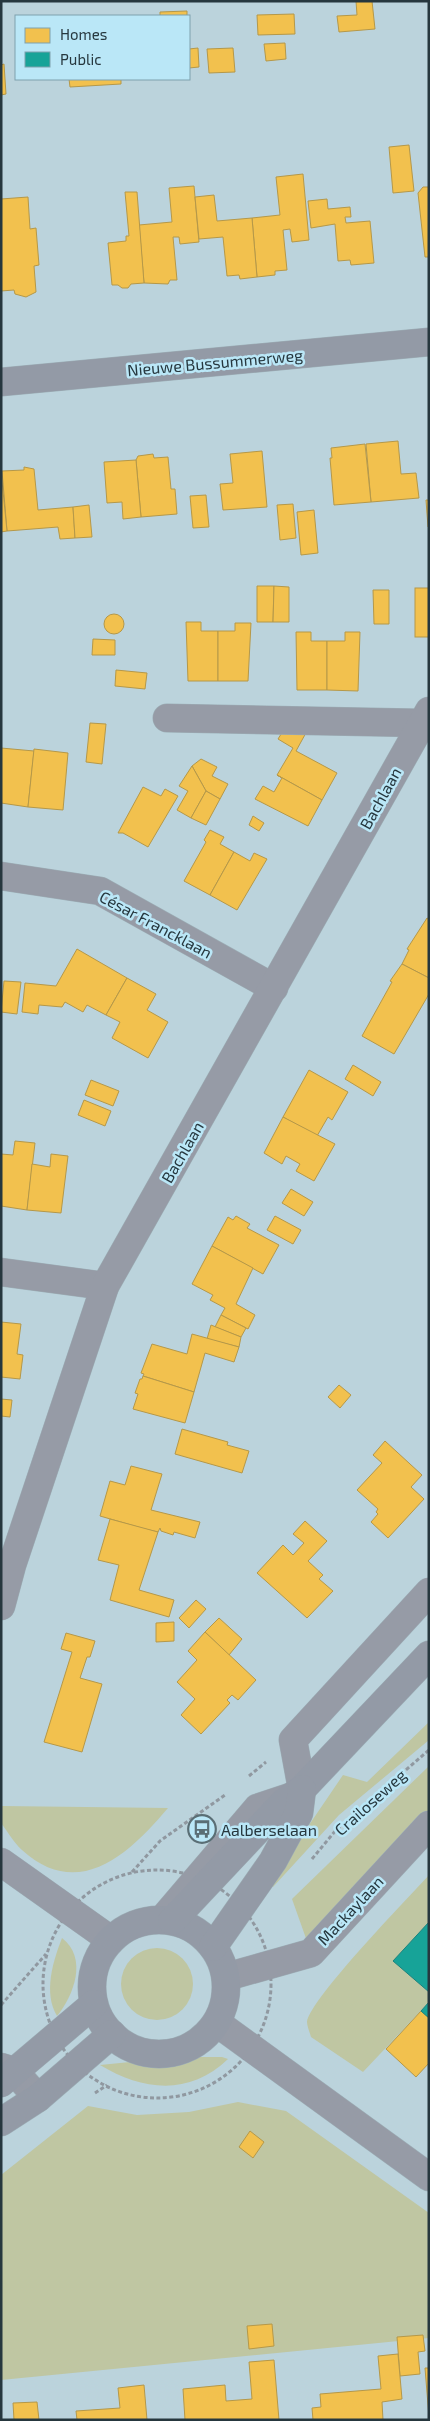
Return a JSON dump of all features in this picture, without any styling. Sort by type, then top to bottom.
[{"type":"main road","name":"Nieuwe Bussummerweg","points":[[1,382],[429,342]]},
{"type":"main road","points":[[164,1921],[201,1879],[283,1803],[302,1789],[429,1655]]},
{"type":"main road","points":[[213,1947],[253,1917],[273,1861],[299,1813],[302,1789]]},
{"type":"main road","points":[[164,1921],[195,1930],[213,1947],[222,1962],[226,1977],[225,2001],[217,2022],[198,2042],[187,2049],[167,2054],[147,2053],[128,2046],[112,2034],[101,2020],[94,2004],[92,1987],[94,1970],[101,1954],[111,1940],[124,1930],[140,1923],[164,1921]]},
{"type":"main road","points":[[6,2073],[94,2004]]},
{"type":"main road","points":[[1,2122],[38,2098],[112,2034]]},
{"type":"street","name":"Bachlaan","points":[[1,1606],[7,1565],[105,1286],[425,717],[167,718]]},
{"type":"street","name":"César Francklaan","points":[[1,876],[100,891],[274,988]]},
{"type":"street","points":[[1,1272],[105,1286]]},
{"type":"street","points":[[302,1789],[293,1740],[429,1592]]},
{"type":"street","name":"Mackaylaan","points":[[226,1977],[270,1966],[310,1953],[429,1825]]},
{"type":"street","points":[[1,1862],[111,1940]]},
{"type":"street","points":[[217,2022],[429,2177]]},
{"type":"street","points":[[6,2073],[38,2098]]},
{"type":"path","points":[[243,1781],[293,1740]]},
{"type":"path","name":"Crailoseweg","points":[[310,1860],[336,1830],[429,1750]]},
{"type":"path","points":[[131,1873],[160,1841],[228,1792]]},
{"type":"path","points":[[162,1870],[201,1879],[253,1917],[270,1966],[272,1995],[266,2022],[253,2049],[229,2074],[198,2092],[163,2100],[127,2096],[75,2066],[54,2037],[46,2018],[42,1996],[42,1975],[46,1954],[55,1931],[69,1910],[87,1894],[108,1881],[131,1873],[162,1870]]},
{"type":"path","points":[[1,2005],[46,1954]]},
{"type":"green space","points":[[429,1722],[429,1740],[339,1815],[273,1887],[269,1884],[343,1775],[367,1782]]},
{"type":"green space","points":[[429,1766],[429,1817],[308,1944],[292,1899]]},
{"type":"green space","points":[[2,1806],[168,1808],[137,1841],[120,1855],[102,1865],[83,1871],[64,1872],[43,1865],[19,1847],[1,1823]]},
{"type":"green space","points":[[429,1875],[429,1922],[394,1961],[429,1992],[429,2002],[363,2072],[311,2037],[307,2022],[312,2010],[341,1971]]},
{"type":"green space","points":[[62,1938],[70,1946],[75,1956],[76,1977],[69,1998],[57,2016],[53,2007],[50,1987],[55,1957]]},
{"type":"green space","points":[[164,1948],[183,1958],[191,1970],[193,1984],[191,1998],[183,2010],[171,2018],[150,2020],[131,2010],[123,1998],[121,1977],[131,1958],[143,1950]]},
{"type":"green space","points":[[190,2057],[222,2057],[228,2059],[213,2071],[198,2079],[166,2086],[133,2080],[116,2074],[100,2065],[130,2062],[163,2067]]},
{"type":"green space","points":[[238,2102],[286,2111],[429,2213],[429,2338],[1,2380],[1,2175],[88,2106],[137,2115],[189,2112]]},
{"type":"building: Homes","points":[[356,1],[372,1],[375,29],[339,32],[337,16],[357,15]]},
{"type":"building: Homes","points":[[187,11],[187,15],[160,15],[160,12]]},
{"type":"building: Homes","points":[[294,14],[295,34],[258,35],[257,15]]},
{"type":"building: Homes","points":[[285,43],[286,59],[266,61],[264,44]]},
{"type":"building: Homes","points":[[198,48],[199,67],[190,68],[190,49]]},
{"type":"building: Homes","points":[[233,48],[235,72],[209,73],[207,49]]},
{"type":"building: Homes","points":[[4,64],[6,94],[1,95],[1,65]]},
{"type":"building: Homes","points":[[69,80],[121,80],[121,84],[70,87]]},
{"type":"building: Homes","points":[[409,145],[414,191],[393,193],[389,147]]},
{"type":"building: Homes","points":[[303,174],[309,240],[292,242],[290,229],[283,230],[287,270],[275,271],[275,275],[257,277],[252,218],[280,215],[276,177]]},
{"type":"building: Homes","points":[[194,186],[199,242],[180,244],[179,237],[173,237],[177,280],[170,280],[168,284],[144,283],[139,225],[172,222],[169,188]]},
{"type":"building: Homes","points":[[423,187],[429,187],[429,257],[425,257],[418,193]]},
{"type":"building: Homes","points":[[125,192],[137,192],[144,283],[131,284],[128,288],[122,288],[118,285],[112,285],[108,243],[126,241],[126,236],[129,236]]},
{"type":"building: Homes","points":[[214,195],[217,221],[252,218],[257,277],[240,279],[239,275],[227,276],[223,237],[199,239],[195,197]]},
{"type":"building: Homes","points":[[28,197],[30,229],[36,228],[39,265],[34,266],[36,292],[26,297],[15,294],[14,290],[1,291],[1,199]]},
{"type":"building: Homes","points":[[327,199],[328,209],[350,207],[351,217],[345,217],[346,223],[370,221],[374,263],[351,265],[350,260],[338,261],[335,224],[311,228],[308,201]]},
{"type":"building: Homes","points":[[398,441],[401,474],[416,473],[419,498],[371,502],[366,444]]},
{"type":"building: Homes","points":[[365,444],[371,502],[334,505],[330,458],[332,458],[331,448]]},
{"type":"building: Homes","points":[[262,451],[267,507],[223,510],[220,484],[233,483],[230,454]]},
{"type":"building: Homes","points":[[153,454],[154,458],[168,457],[171,489],[175,489],[177,514],[141,517],[136,460],[138,456]]},
{"type":"building: Homes","points":[[136,460],[141,517],[123,519],[122,502],[107,503],[104,462]]},
{"type":"building: Homes","points":[[24,467],[34,469],[38,510],[73,507],[75,538],[60,539],[58,527],[7,531],[2,471],[24,470]]},
{"type":"building: Homes","points":[[1,471],[7,531],[1,532]]},
{"type":"building: Homes","points":[[206,495],[209,527],[193,528],[190,496]]},
{"type":"building: Homes","points":[[426,500],[429,500],[429,527],[428,527]]},
{"type":"building: Homes","points":[[293,504],[296,538],[280,540],[277,505]]},
{"type":"building: Homes","points":[[89,505],[92,537],[75,538],[73,507]]},
{"type":"building: Homes","points":[[314,510],[318,553],[301,555],[297,512]]},
{"type":"building: Homes","points":[[257,586],[274,586],[273,622],[257,622]]},
{"type":"building: Homes","points":[[274,586],[289,587],[289,622],[273,622]]},
{"type":"building: Homes","points":[[415,588],[429,588],[429,637],[415,637]]},
{"type":"building: Homes","points":[[373,590],[389,590],[389,624],[374,624]]},
{"type":"building: Homes","points":[[114,614],[121,617],[124,624],[121,631],[114,634],[107,631],[104,624],[107,617]]},
{"type":"building: Homes","points":[[186,622],[201,622],[201,631],[218,631],[218,681],[188,681]]},
{"type":"building: Homes","points":[[235,623],[251,623],[248,681],[218,681],[218,631],[235,631]]},
{"type":"building: Homes","points":[[296,632],[311,632],[311,641],[327,641],[327,690],[297,690]]},
{"type":"building: Homes","points":[[345,632],[360,632],[358,691],[327,690],[327,641],[345,641]]},
{"type":"building: Homes","points":[[93,639],[115,640],[115,655],[92,655]]},
{"type":"building: Homes","points":[[116,670],[147,673],[145,689],[115,686]]},
{"type":"building: Homes","points":[[90,723],[106,724],[102,764],[86,762]]},
{"type":"building: Homes","points":[[283,731],[307,731],[296,751],[337,773],[322,800],[277,775],[293,748],[278,739]]},
{"type":"building: Homes","points":[[1,748],[34,751],[28,807],[1,803]]},
{"type":"building: Homes","points":[[34,749],[68,753],[63,810],[28,807]]},
{"type":"building: Homes","points":[[201,759],[217,767],[212,776],[228,784],[220,799],[206,791],[192,766]]},
{"type":"building: Homes","points":[[192,766],[206,791],[191,818],[177,810],[188,791],[179,786]]},
{"type":"building: Homes","points":[[277,775],[322,800],[308,826],[255,799],[263,786],[274,792],[282,778]]},
{"type":"building: Homes","points":[[143,787],[161,796],[165,789],[178,796],[148,847],[123,833],[118,833]]},
{"type":"building: Homes","points":[[206,791],[220,799],[206,825],[191,818]]},
{"type":"building: Homes","points":[[253,816],[264,823],[259,831],[249,825]]},
{"type":"building: Homes","points":[[210,830],[224,837],[220,844],[234,852],[210,895],[184,881],[206,842],[204,840]]},
{"type":"building: Homes","points":[[234,852],[250,861],[254,853],[267,859],[237,910],[210,895]]},
{"type":"building: Homes","points":[[427,918],[429,919],[429,978],[402,964],[409,950],[407,949]]},
{"type":"building: Homes","points":[[77,949],[127,978],[106,1015],[87,1005],[83,1012],[65,1002],[62,1007],[39,1005],[38,1014],[22,1012],[25,983],[56,986]]},
{"type":"building: Homes","points":[[402,964],[429,978],[429,994],[394,1054],[362,1036],[392,982],[390,981]]},
{"type":"building: Homes","points":[[127,978],[156,994],[147,1010],[168,1022],[148,1058],[112,1038],[120,1022],[106,1015]]},
{"type":"building: Homes","points":[[4,981],[21,982],[17,1014],[1,1012]]},
{"type":"building: Homes","points":[[353,1065],[381,1082],[373,1096],[345,1079]]},
{"type":"building: Homes","points":[[309,1070],[348,1092],[332,1120],[328,1117],[317,1136],[283,1117]]},
{"type":"building: Homes","points":[[91,1080],[119,1091],[113,1106],[85,1095]]},
{"type":"building: Homes","points":[[84,1100],[111,1111],[105,1126],[78,1115]]},
{"type":"building: Homes","points":[[283,1117],[335,1144],[314,1181],[296,1171],[300,1164],[286,1156],[282,1164],[264,1153]]},
{"type":"building: Homes","points":[[15,1141],[35,1143],[27,1210],[1,1206],[1,1154],[13,1155]]},
{"type":"building: Homes","points":[[51,1154],[68,1156],[61,1213],[27,1210],[32,1164],[50,1167]]},
{"type":"building: Homes","points":[[291,1189],[313,1202],[304,1216],[282,1203]]},
{"type":"building: Homes","points":[[236,1216],[250,1224],[247,1228],[279,1245],[263,1274],[212,1246],[228,1217],[233,1220]]},
{"type":"building: Homes","points":[[275,1216],[301,1230],[293,1244],[267,1230]]},
{"type":"building: Homes","points":[[212,1246],[253,1268],[236,1304],[255,1315],[248,1329],[221,1315],[225,1308],[210,1300],[213,1295],[192,1284]]},
{"type":"building: Homes","points":[[221,1315],[246,1328],[241,1337],[215,1327]]},
{"type":"building: Homes","points":[[1,1322],[21,1324],[17,1354],[23,1355],[20,1379],[1,1377]]},
{"type":"building: Homes","points":[[211,1325],[241,1337],[239,1347],[207,1339]]},
{"type":"building: Homes","points":[[192,1334],[239,1347],[234,1362],[205,1353],[194,1392],[143,1376],[144,1374],[141,1373],[152,1344],[187,1354]]},
{"type":"building: Homes","points":[[143,1376],[194,1392],[185,1423],[133,1409],[138,1394],[135,1393]]},
{"type":"building: Homes","points":[[339,1385],[351,1395],[340,1408],[328,1397]]},
{"type":"building: Homes","points":[[1,1399],[12,1400],[10,1417],[1,1416]]},
{"type":"building: Homes","points":[[182,1429],[228,1442],[227,1445],[249,1451],[242,1473],[175,1454]]},
{"type":"building: Homes","points":[[385,1441],[422,1475],[411,1487],[424,1499],[388,1538],[371,1522],[378,1514],[376,1512],[378,1509],[357,1490],[382,1463],[373,1455]]},
{"type":"building: Homes","points":[[131,1466],[162,1474],[151,1510],[200,1522],[195,1538],[174,1532],[173,1535],[161,1531],[160,1528],[158,1532],[145,1529],[100,1516],[110,1481],[125,1485]]},
{"type":"building: Homes","points":[[110,1519],[158,1532],[139,1590],[174,1600],[169,1617],[110,1600],[119,1565],[98,1560]]},
{"type":"building: Homes","points":[[305,1521],[327,1541],[308,1561],[323,1575],[319,1579],[333,1591],[307,1618],[257,1573],[283,1545],[293,1555],[304,1543],[293,1534]]},
{"type":"building: Homes","points":[[196,1600],[206,1609],[189,1628],[179,1618]]},
{"type":"building: Homes","points":[[219,1618],[242,1639],[229,1655],[205,1632]]},
{"type":"building: Homes","points":[[174,1622],[174,1641],[156,1642],[156,1623]]},
{"type":"building: Homes","points":[[205,1632],[256,1680],[238,1700],[232,1695],[227,1700],[230,1703],[201,1734],[181,1715],[195,1699],[177,1682],[197,1660],[188,1651]]},
{"type":"building: Homes","points":[[66,1633],[95,1641],[80,1678],[102,1684],[82,1752],[44,1742],[72,1652],[61,1649]]},
{"type":"building: Homes","points":[[421,2011],[429,2018],[429,2063],[416,2077],[386,2049]]},
{"type":"building: Homes","points":[[250,2131],[264,2142],[253,2158],[239,2147]]},
{"type":"building: Homes","points":[[272,2324],[274,2346],[249,2349],[247,2326]]},
{"type":"building: Homes","points":[[423,2335],[425,2351],[418,2352],[420,2374],[400,2376],[397,2337]]},
{"type":"building: Homes","points":[[398,2354],[402,2399],[382,2402],[383,2420],[313,2420],[312,2408],[321,2407],[320,2394],[381,2389],[378,2356]]},
{"type":"building: Homes","points":[[274,2360],[279,2420],[185,2420],[183,2389],[225,2385],[226,2401],[252,2399],[249,2362]]},
{"type":"building: Homes","points":[[425,2368],[429,2368],[429,2417]]},
{"type":"building: Homes","points":[[144,2385],[147,2420],[77,2420],[76,2411],[120,2408],[118,2388]]},
{"type":"building: Homes","points":[[37,2402],[39,2420],[14,2420],[13,2403]]},
{"type":"building: Public","points":[[429,1922],[429,1992],[393,1961]]},
{"type":"building: Public","points":[[429,2002],[429,2018],[421,2011]]},
{"type":"place","name":"Aalberselaan","points":[[202,1829]]}]
